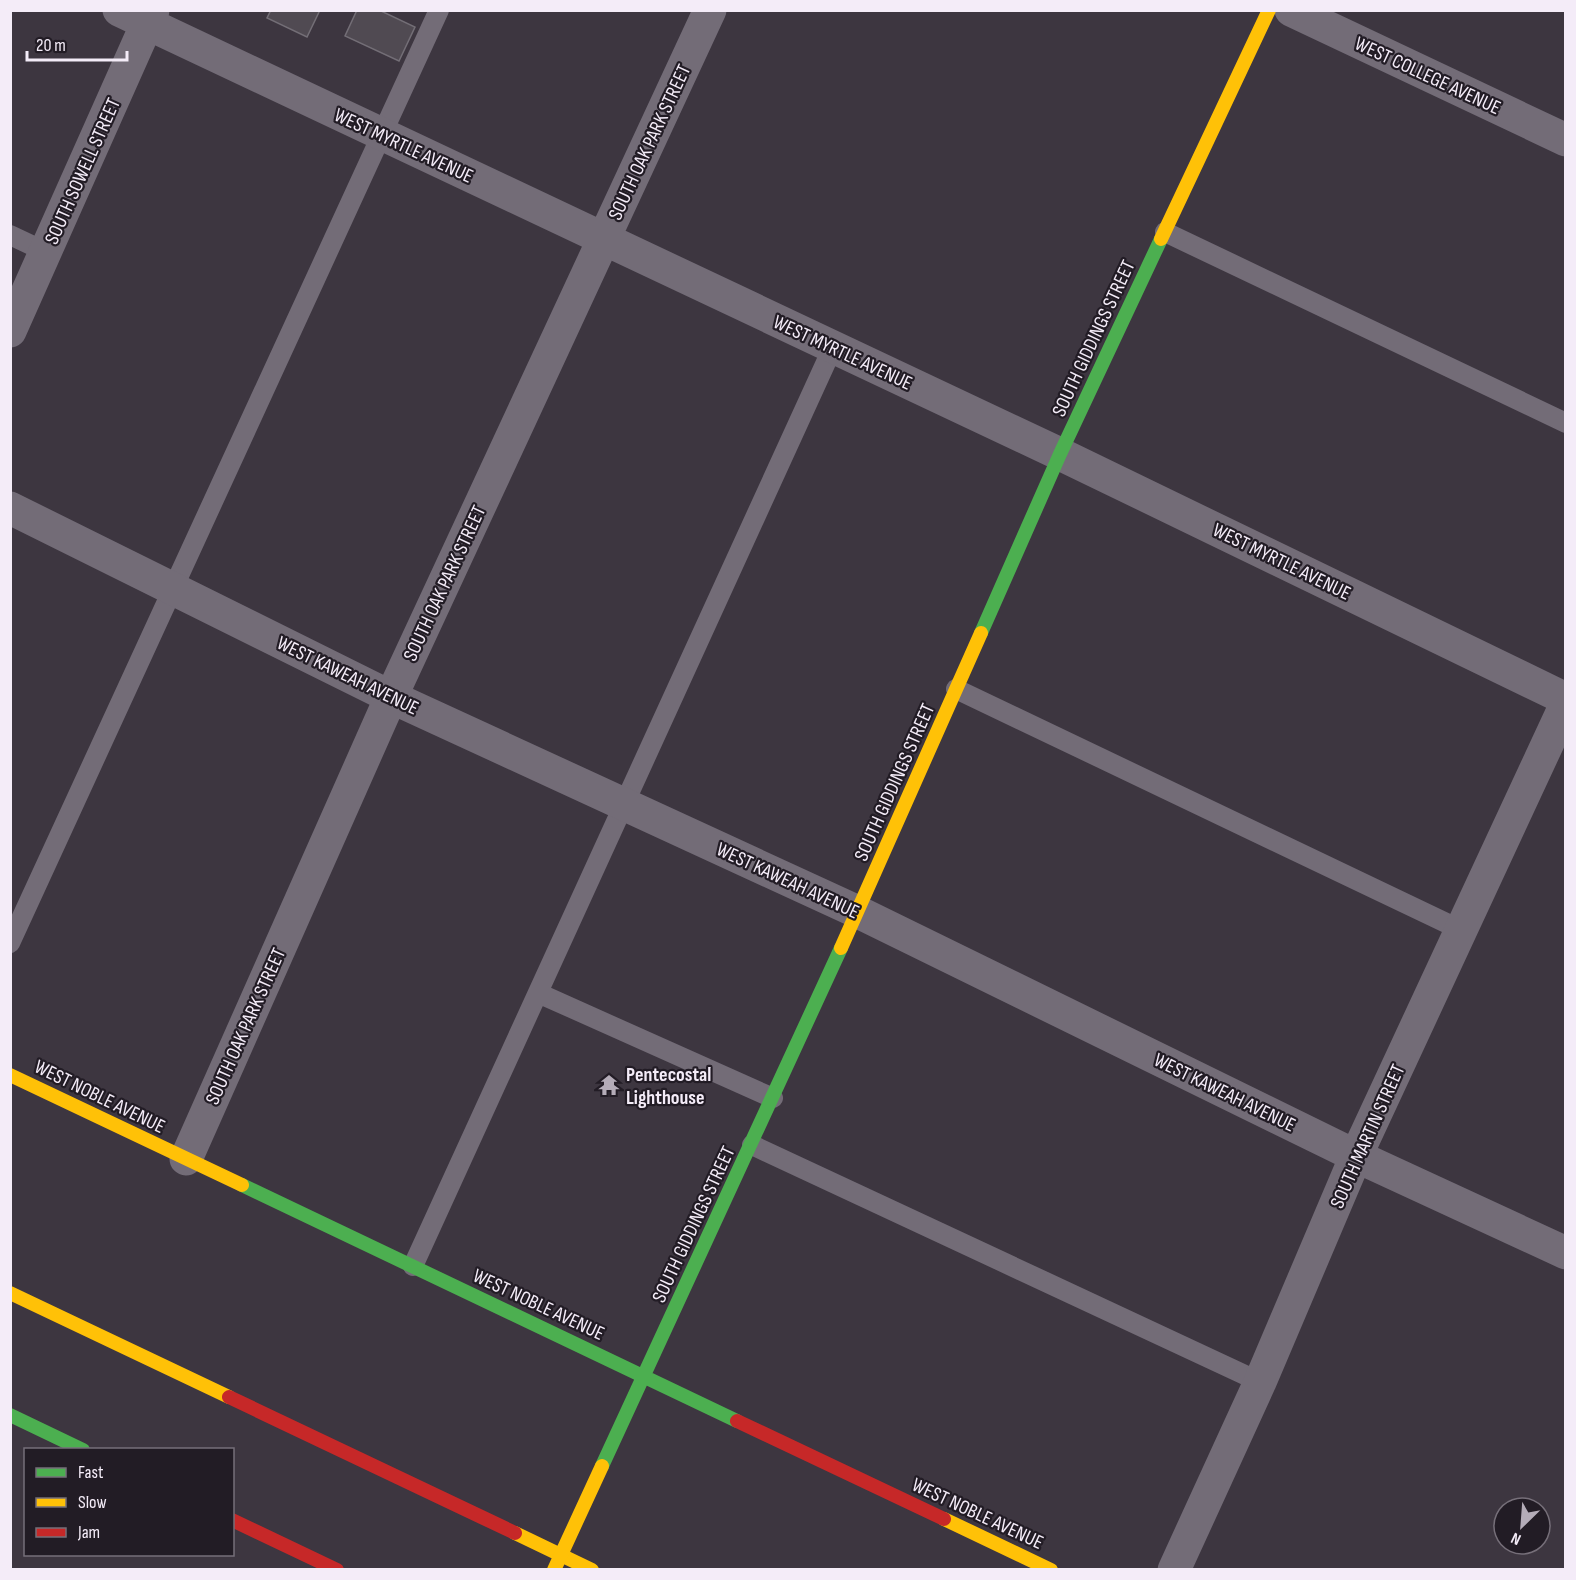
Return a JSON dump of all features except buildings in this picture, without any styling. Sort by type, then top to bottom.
[{"type":"main road","name":"SOUTH GIDDINGS STREET","points":[[554,1569],[858,912],[1060,454],[1269,10]]},
{"type":"main road","name":"WEST NOBLE AVENUE","points":[[10,1075],[1052,1569]]},
{"type":"main road","points":[[10,1293],[592,1569]]},
{"type":"main road","points":[[10,1415],[81,1448]]},
{"type":"main road","points":[[234,1521],[337,1569]]},
{"type":"street","name":"SOUTH OAK PARK STREET","points":[[186,1159],[391,697],[710,10]]},
{"type":"street","name":"WEST COLLEGE AVENUE","points":[[1291,10],[1566,140]]},
{"type":"street","name":"WEST MYRTLE AVENUE","points":[[139,15],[382,135],[1060,454],[1566,699]]},
{"type":"street","name":"SOUTH SOWELL STREET","points":[[10,331],[46,252],[139,15]]},
{"type":"street","name":"WEST KAWEAH AVENUE","points":[[10,508],[391,697],[858,912],[1356,1156],[1566,1252]]},
{"type":"street","name":"SOUTH MARTIN STREET","points":[[1174,1569],[1260,1382],[1356,1156],[1566,704]]},
{"type":"lane","points":[[10,943],[439,10]]},
{"type":"lane","points":[[1165,232],[1566,423]]},
{"type":"lane","points":[[10,235],[46,252]]},
{"type":"lane","points":[[413,1266],[832,347]]},
{"type":"lane","points":[[956,689],[1461,930]]},
{"type":"lane","points":[[538,993],[773,1098]]},
{"type":"lane","points":[[752,1144],[1260,1382]]},
{"type":"traffic: fast","points":[[981,633],[1060,454],[1161,239]]},
{"type":"traffic: fast","points":[[602,1466],[841,948]]},
{"type":"traffic: fast","points":[[242,1185],[737,1421]]},
{"type":"traffic: fast","points":[[10,1415],[79,1448]]},
{"type":"traffic: slow","points":[[1161,239],[1269,10]]},
{"type":"traffic: slow","points":[[841,948],[981,633]]},
{"type":"traffic: slow","points":[[10,1075],[242,1185]]},
{"type":"traffic: slow","points":[[10,1293],[229,1397]]},
{"type":"traffic: slow","points":[[554,1570],[602,1466]]},
{"type":"traffic: slow","points":[[944,1519],[1051,1570]]},
{"type":"traffic: slow","points":[[515,1533],[592,1570]]},
{"type":"traffic: jam","points":[[229,1397],[515,1533]]},
{"type":"traffic: jam","points":[[737,1421],[944,1519]]},
{"type":"traffic: jam","points":[[234,1521],[337,1570]]},
{"type":"place","name":"Pentecostal Lighthouse","points":[[609,1085]]}]
